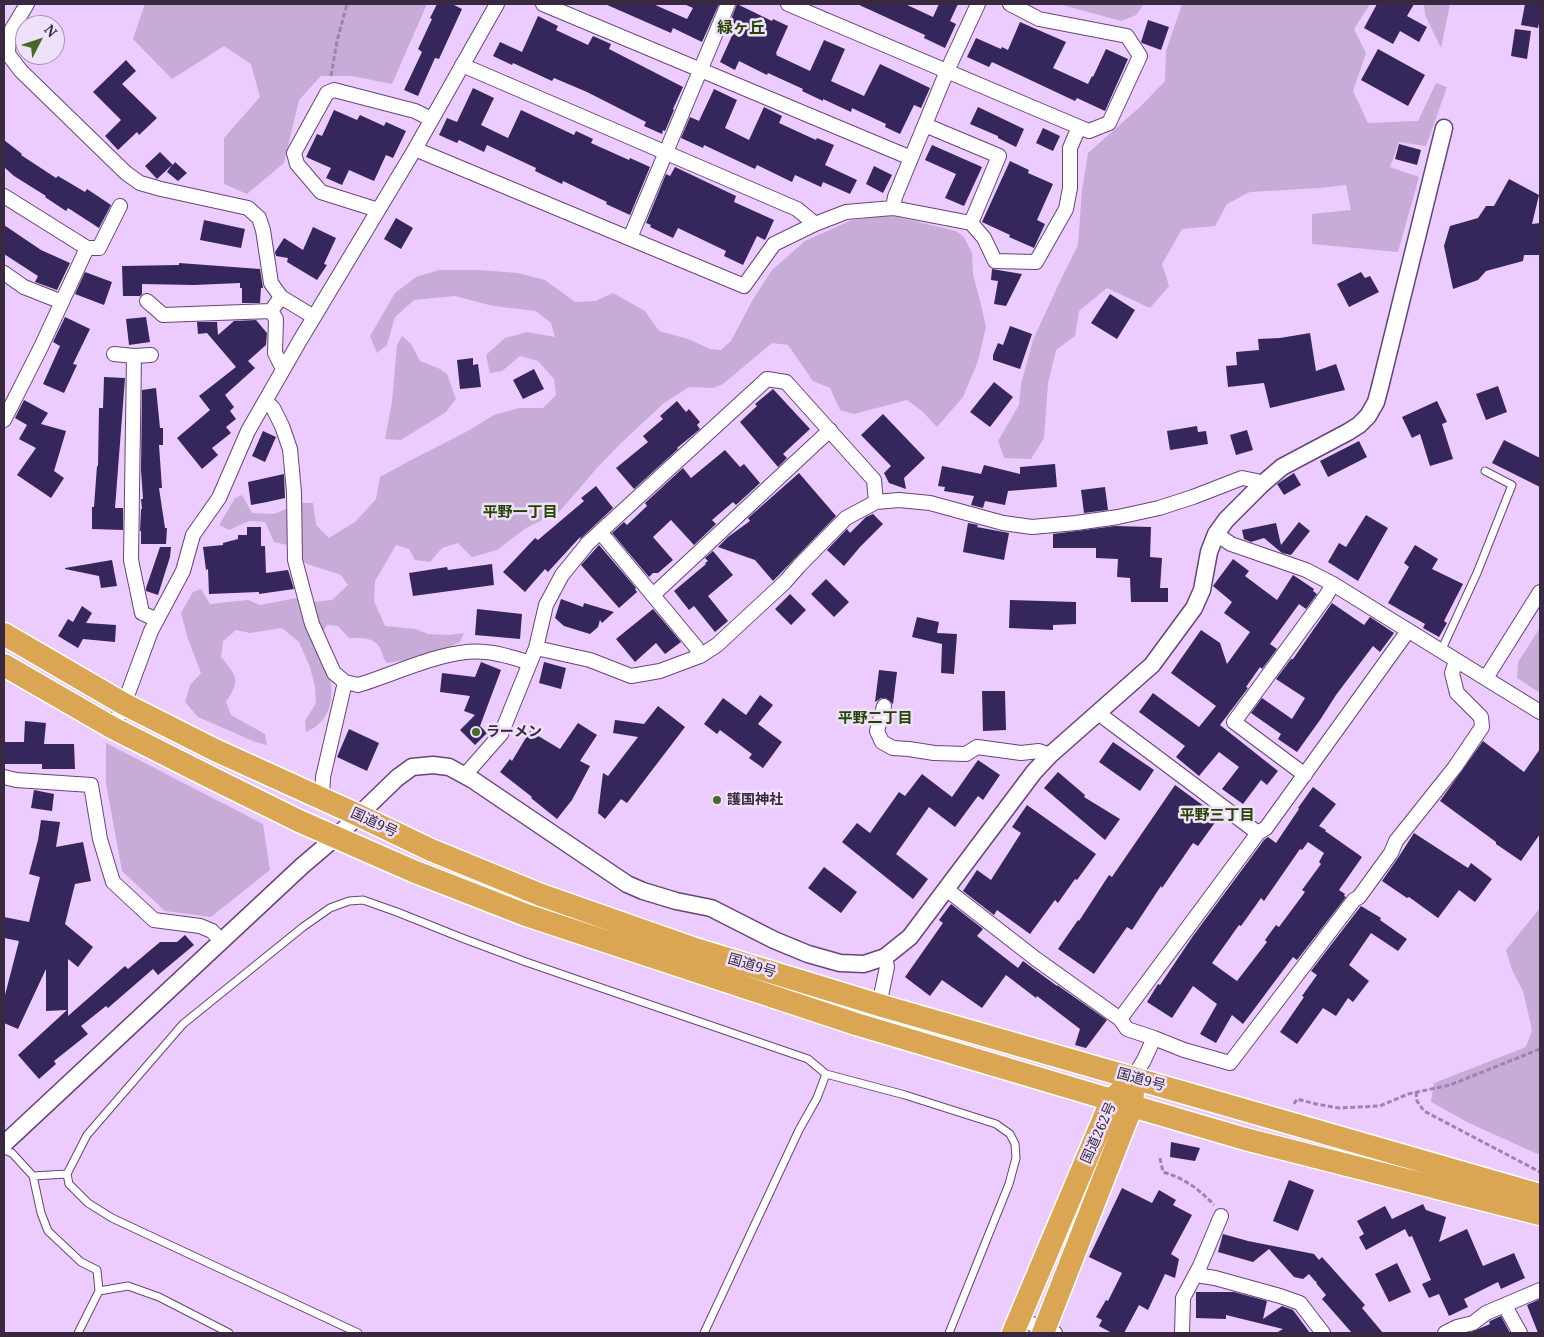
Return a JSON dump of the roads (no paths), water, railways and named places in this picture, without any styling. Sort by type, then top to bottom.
[{"type":"highway","name":"国道9号","points":[[4,634],[124,704],[215,750],[431,850],[541,895],[692,948],[879,1005],[1540,1195]]},
{"type":"highway","name":"国道9号","points":[[4,665],[113,728],[216,780],[336,837],[526,915],[856,1024],[1122,1103],[1245,1139],[1540,1214]]},
{"type":"highway","name":"国道262号","points":[[1016,1326],[1133,1078]]},
{"type":"highway","name":"国道262号","points":[[1048,1332],[1122,1103]]},
{"type":"street","points":[[27,4],[9,34],[8,54],[21,71],[126,173],[140,183],[161,190],[248,208],[258,218],[263,230],[271,283],[281,297],[314,317]]},
{"type":"street","points":[[113,728],[151,631],[183,571],[193,535],[219,498],[248,431],[415,149],[497,4]]},
{"type":"street","points":[[543,4],[911,158]]},
{"type":"street","points":[[630,238],[728,4]]},
{"type":"street","points":[[788,4],[1089,131],[1109,123],[1140,56],[1127,36],[1039,19],[1010,4]]},
{"type":"street","points":[[893,208],[895,197],[947,71],[978,4]]},
{"type":"street","points":[[462,65],[797,209],[815,224]]},
{"type":"street","points":[[378,210],[321,192],[297,164],[294,153],[327,93],[334,90],[414,111],[431,119]]},
{"type":"street","points":[[925,125],[999,156],[971,223]]},
{"type":"street","points":[[415,149],[744,286],[774,244],[815,224],[846,212],[893,208],[971,223],[984,238],[995,261],[1036,262],[1066,209],[1070,188],[1070,148],[1079,127]]},
{"type":"street","points":[[4,1144],[302,866],[336,837],[397,778],[412,767],[433,765],[449,767],[465,775],[590,860],[627,884],[643,891],[676,901],[711,908],[774,940],[808,954],[840,963],[864,964],[885,958],[910,937],[1034,772],[1050,754],[1152,665],[1194,608],[1202,590],[1209,552],[1216,534],[1226,520],[1282,467],[1348,432],[1368,416],[1376,402],[1444,128]]},
{"type":"street","points":[[4,196],[87,248],[99,248],[120,206]]},
{"type":"street","points":[[4,420],[41,347],[87,248]]},
{"type":"street","points":[[4,273],[24,288],[62,302]]},
{"type":"street","points":[[271,311],[281,297]]},
{"type":"street","points":[[147,301],[163,315],[271,311]]},
{"type":"street","points":[[271,311],[276,319],[275,353],[283,369]]},
{"type":"street","points":[[114,354],[150,355]]},
{"type":"street","points":[[134,356],[130,560],[142,613],[157,620]]},
{"type":"street","points":[[465,775],[501,734],[536,648],[546,605],[562,575],[588,543],[767,379],[786,382],[830,430],[874,480],[876,502]]},
{"type":"street","points":[[265,401],[273,408],[290,449],[294,492],[295,560],[312,624],[334,672],[345,682],[358,685],[444,656],[464,652],[485,652],[512,657],[530,663]]},
{"type":"street","points":[[653,595],[830,430]]},
{"type":"street","points":[[536,648],[590,660],[631,676],[660,672],[700,656],[717,645],[778,589],[846,518],[876,502],[899,500],[930,503],[1003,523],[1032,527],[1110,518],[1159,508],[1242,478],[1257,481],[1261,485]]},
{"type":"street","points":[[601,533],[696,647],[700,656]]},
{"type":"street","points":[[1216,534],[1231,544],[1306,570],[1332,584],[1540,712]]},
{"type":"street","points":[[1305,775],[1234,722],[1326,596],[1332,584]]},
{"type":"street","points":[[1486,678],[1540,592]]},
{"type":"street","points":[[1120,1019],[1258,833],[1266,828],[1408,631]]},
{"type":"street","points":[[946,889],[1036,959],[1120,1019],[1128,1030],[1184,1050],[1230,1063],[1354,900],[1359,897],[1391,853],[1396,841],[1455,767],[1482,727],[1481,717],[1457,693],[1452,672],[1456,661]]},
{"type":"street","points":[[322,799],[323,777],[345,682]]},
{"type":"street","points":[[884,706],[877,731],[882,742],[893,748],[934,754],[966,754],[977,747],[1021,753],[1039,751],[1050,754]]},
{"type":"street","points":[[1098,713],[1258,833]]},
{"type":"street","points":[[4,778],[91,785],[100,839],[113,882],[154,920],[200,926],[212,931],[221,941]]},
{"type":"street","points":[[879,1005],[887,967],[885,958]]},
{"type":"street","points":[[1133,1078],[1154,1038]]},
{"type":"street","points":[[1182,1333],[1183,1298],[1196,1275],[1221,1216]]},
{"type":"street","points":[[1196,1275],[1215,1278],[1300,1303],[1323,1333]]},
{"type":"street","points":[[1445,1333],[1473,1323],[1486,1313],[1540,1290]]},
{"type":"street","points":[[1505,1306],[1520,1333]]},
{"type":"street","points":[[1016,1326],[1048,1332]]},
{"type":"lane","points":[[1441,651],[1477,573],[1512,485],[1486,471]]},
{"type":"lane","points":[[358,1333],[112,1218],[88,1203],[69,1184],[67,1174],[87,1135],[183,1024],[330,908],[349,901],[363,900],[526,962],[808,1060],[826,1074],[905,1094],[996,1124],[1010,1134],[1015,1144],[1016,1158],[1009,1184],[949,1333]]},
{"type":"lane","points":[[704,1333],[798,1130],[817,1098],[826,1074]]},
{"type":"lane","points":[[4,1150],[12,1153],[33,1176],[41,1213],[48,1231],[80,1262],[96,1270],[99,1291],[78,1333]]},
{"type":"lane","points":[[33,1176],[67,1174]]},
{"type":"lane","points":[[99,1291],[128,1286],[159,1297],[229,1333]]},
{"type":"place","name":"ラーメン","points":[[476,732]]},
{"type":"place","name":"護国神社","points":[[717,800]]},
{"type":"district","name":"緑ヶ丘","points":[[741,28]]},
{"type":"district","name":"平野一丁目","points":[[520,513]]},
{"type":"district","name":"平野二丁目","points":[[875,719]]},
{"type":"district","name":"平野三丁目","points":[[1217,816]]}]
